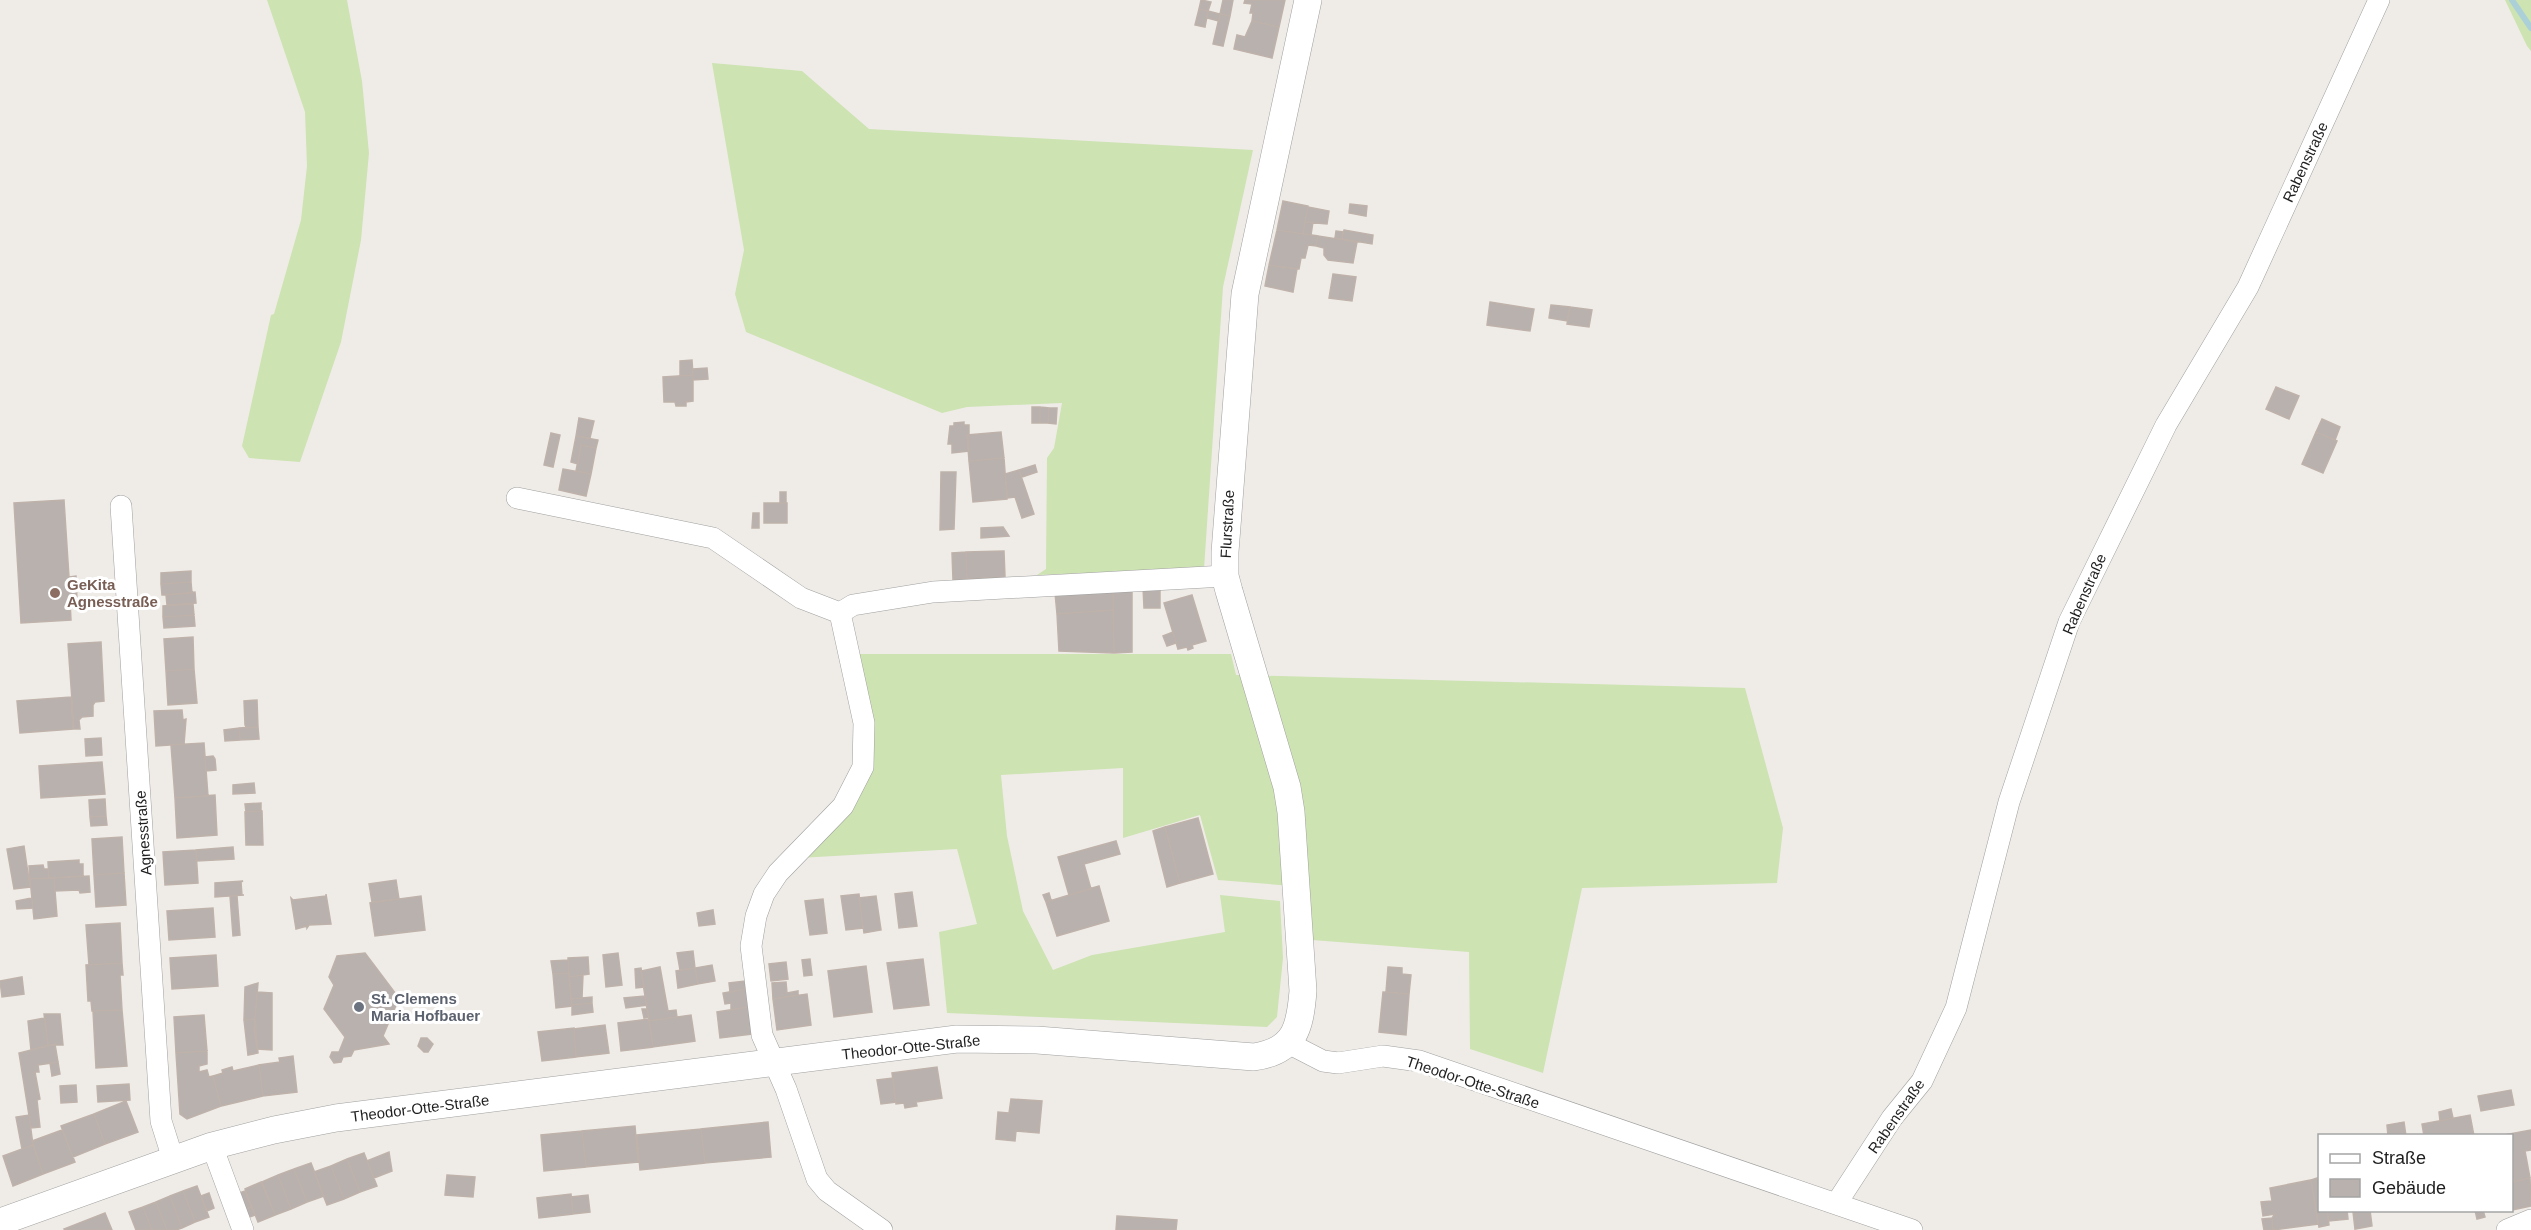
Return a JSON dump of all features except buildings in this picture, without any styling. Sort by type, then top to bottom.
[{"type":"street","name":"Flurstraße","points":[[1288,1043],[1299,1023],[1303,991],[1291,812],[1287,787],[1225,576],[1229,478],[1245,294],[1308,0]]},
{"type":"street","name":"Rabenstraße","points":[[1836,1204],[1892,1118],[1922,1081],[1956,1008],[2009,802],[2069,622],[2166,425],[2248,287],[2379,0]]},
{"type":"street","points":[[517,498],[713,538],[801,598],[840,613]]},
{"type":"street","name":"Agnesstraße","points":[[121,506],[161,1121],[172,1159]]},
{"type":"street","points":[[840,613],[853,605],[933,592],[1225,576]]},
{"type":"street","points":[[840,613],[864,723],[863,767],[843,806],[778,873],[764,894],[756,916],[751,946],[762,1035],[786,1089],[817,1179],[827,1191],[882,1230]]},
{"type":"street","name":"Theodor-Otte-Straße","points":[[0,1222],[172,1159],[274,1130],[336,1119],[957,1039],[1036,1040],[1254,1057],[1269,1055],[1288,1043],[1323,1061],[1338,1063],[1383,1056],[1419,1061],[1912,1230]]},
{"type":"street","points":[[212,1146],[243,1230]]},
{"type":"street","points":[[2507,1230],[2531,1220]]},
{"type":"green space","points":[[267,0],[347,0],[362,81],[369,153],[361,240],[341,342],[300,462],[249,458],[242,446],[271,315],[274,314],[301,220],[307,166],[305,112]]},
{"type":"green space","points":[[2505,0],[2531,0],[2531,51],[2527,46]]},
{"type":"green space","points":[[712,63],[802,71],[869,129],[1253,150],[1223,287],[1204,569],[1037,575],[1046,569],[1047,458],[1054,448],[1062,403],[967,407],[942,413],[746,332],[735,294],[744,250]]},
{"type":"green space","points":[[854,654],[1231,654],[1236,675],[1745,688],[1783,828],[1777,883],[1582,888],[1543,1073],[1470,1049],[1469,952],[1312,940],[1305,887],[1218,880],[1200,815],[1123,838],[1123,768],[1001,775],[1007,836],[1023,911],[1053,970],[1092,955],[1225,932],[1220,895],[1280,901],[1283,958],[1277,1017],[1267,1027],[947,1013],[939,932],[977,924],[957,849],[799,858],[858,792]]},
{"type":"waterway","points":[[2512,0],[2531,28]]},
{"type":"place","name":"GeKita Agnesstraße","points":[[55,593]]},
{"type":"place","name":"St. Clemens Maria Hofbauer","points":[[359,1007]]}]
